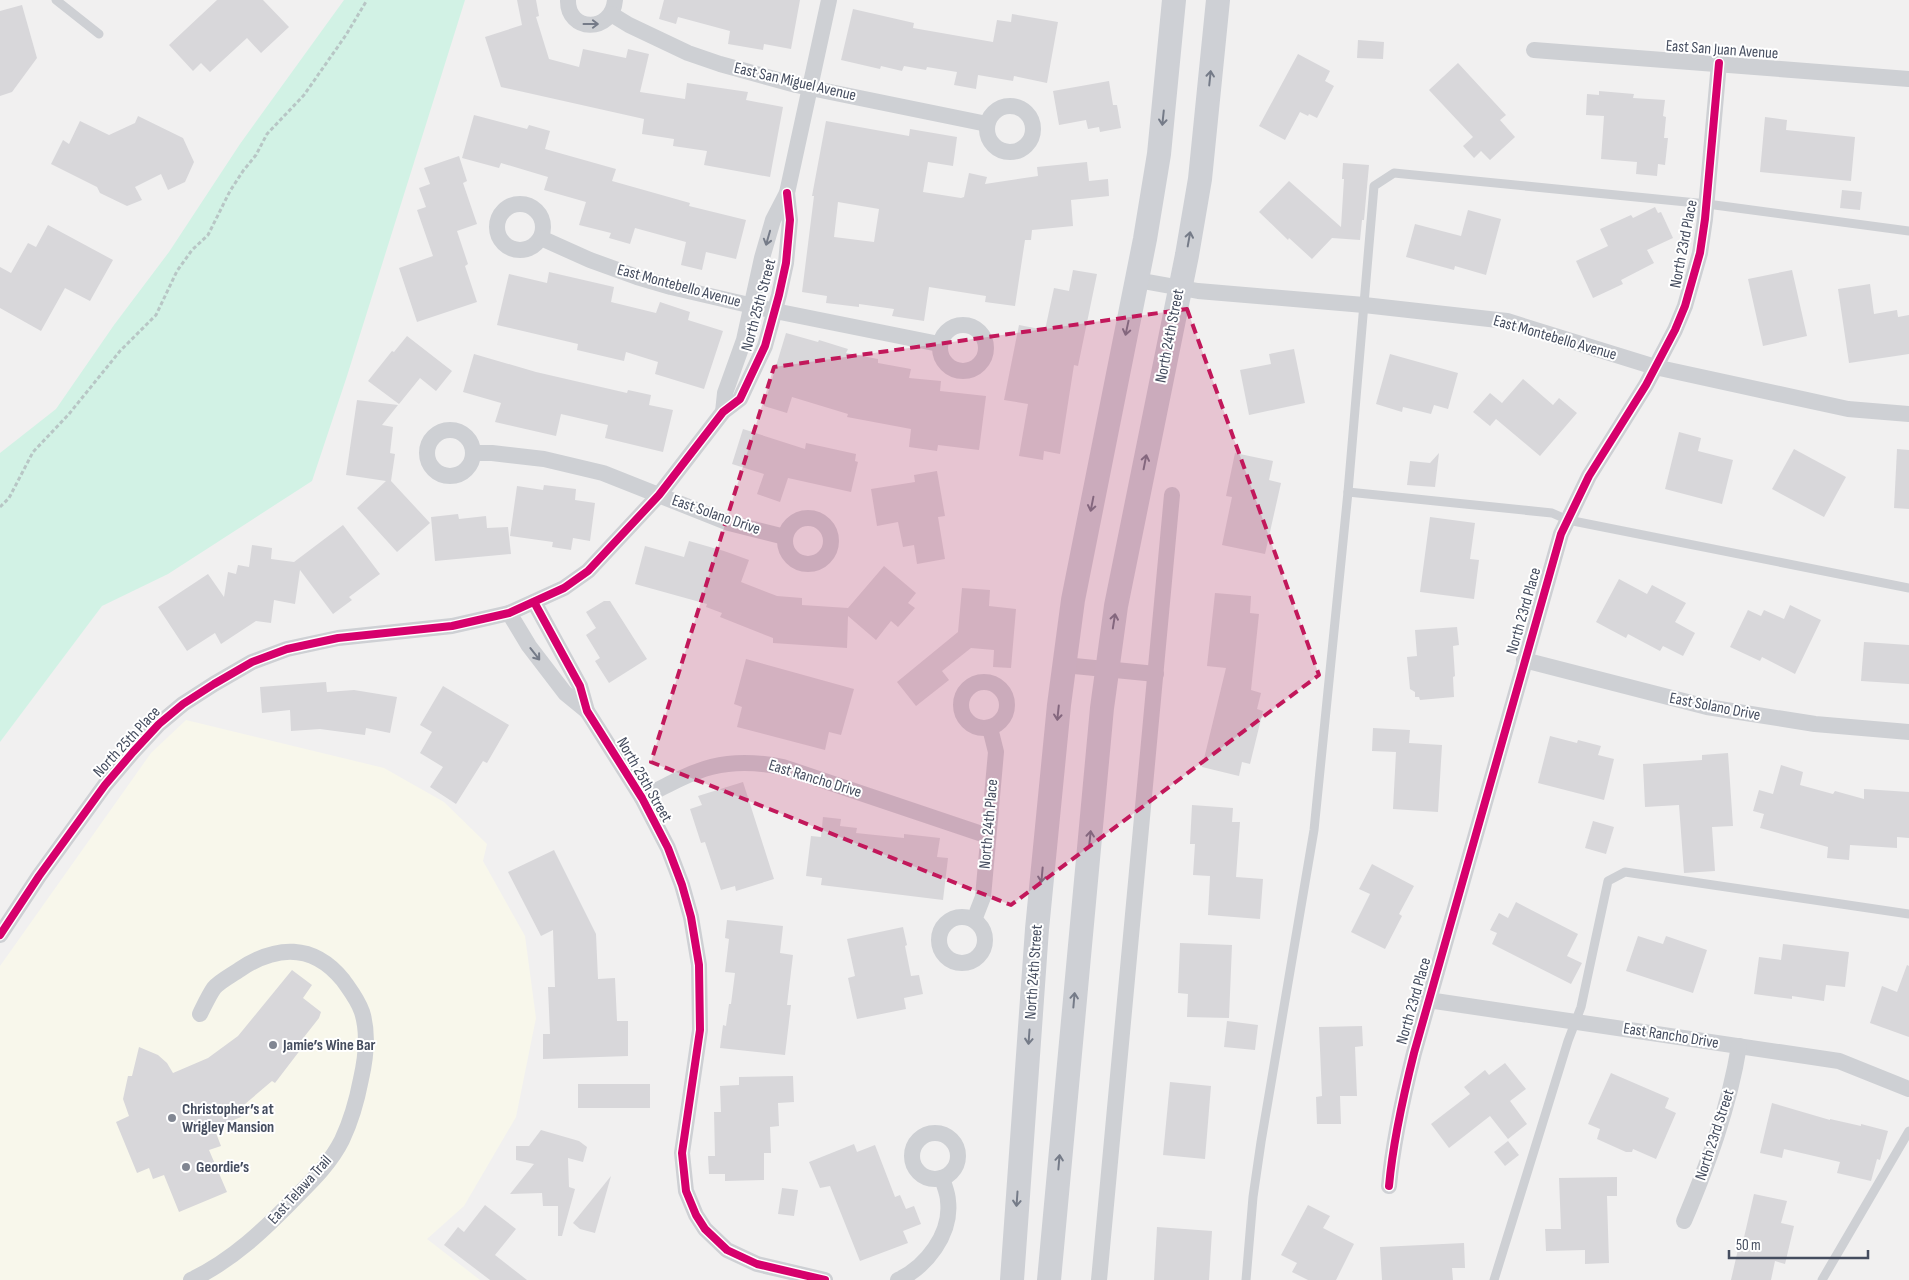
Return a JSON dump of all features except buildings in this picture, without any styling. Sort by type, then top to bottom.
[{"type":"main road","name":"North 24th Street","points":[[1012,1280],[1037,930],[1064,665],[1073,600],[1137,280],[1159,154],[1174,0]]},
{"type":"main road","name":"North 24th Street","points":[[1049,1280],[1081,921],[1107,669],[1116,606],[1200,179],[1218,0]]},
{"type":"street","name":"East San Miguel Avenue","points":[[568,0],[571,13],[576,20],[583,24],[599,24],[606,20],[613,7],[629,25],[688,53],[739,69],[810,87],[987,124]]},
{"type":"street","name":"North 25th Street","points":[[723,412],[725,393],[744,340],[762,258],[773,220],[787,193],[829,0]]},
{"type":"street","name":"East San Juan Avenue","points":[[1534,50],[1909,79]]},
{"type":"street","name":"North 23rd Place","points":[[1389,1186],[1392,1149],[1402,1099],[1428,1000],[1561,534],[1589,476],[1642,392],[1675,330],[1685,306],[1700,252],[1707,204],[1719,63]]},
{"type":"street","name":"North 25th Street","points":[[587,710],[565,692],[529,646],[509,613],[564,588],[588,570],[659,495],[723,412],[740,399],[765,346],[786,263],[790,220],[787,193]]},
{"type":"street","name":"East Montebello Avenue","points":[[541,238],[590,260],[671,287],[939,344]]},
{"type":"street","name":"East Montebello Avenue","points":[[1137,280],[1198,291],[1364,305],[1507,321],[1655,367],[1848,409],[1909,414]]},
{"type":"street","name":"East Solano Drive","points":[[473,453],[521,456],[566,463],[603,473],[729,523],[785,537]]},
{"type":"street","points":[[1099,1280],[1172,495]]},
{"type":"street","name":"North 25th Street","points":[[534,602],[580,686],[587,710],[642,798],[668,848],[682,885],[691,917],[699,965],[700,1030],[682,1153],[686,1192],[696,1215],[705,1228],[727,1250],[757,1264],[825,1280]]},
{"type":"street","name":"North 25th Place","points":[[0,935],[39,876],[105,785],[132,752],[159,724],[183,704],[206,689],[252,662],[287,649],[338,638],[452,626],[509,613]]},
{"type":"street","name":"East Solano Drive","points":[[1524,660],[1707,707],[1815,724],[1909,732]]},
{"type":"street","points":[[1064,665],[1156,674]]},
{"type":"street","name":"North 24th Place","points":[[974,920],[983,897],[996,752],[990,728]]},
{"type":"street","name":"East Rancho Drive","points":[[642,798],[676,780],[710,767],[732,762],[759,762],[783,767],[988,836]]},
{"type":"street","name":"East Telawa Trail","points":[[191,1280],[223,1262],[262,1232],[322,1171],[341,1142],[348,1127],[358,1095],[366,1044],[366,1027],[362,1010],[354,994],[338,975],[319,958],[304,954],[285,952],[268,955],[252,962],[215,986],[200,1014]]},
{"type":"street","name":"East Rancho Drive","points":[[1428,1000],[1839,1061],[1909,1089]]},
{"type":"street","name":"North 23rd Street","points":[[1684,1221],[1710,1159],[1722,1124],[1735,1072],[1739,1046]]},
{"type":"street","points":[[898,1280],[909,1275],[923,1264],[937,1244],[944,1227],[948,1207],[942,1178]]},
{"type":"lane","points":[[56,0],[99,34]]},
{"type":"lane","points":[[1246,1280],[1253,1197],[1261,1142],[1314,830],[1348,492],[1374,186],[1394,173],[1707,204],[1909,231]]},
{"type":"lane","points":[[1348,492],[1552,513],[1568,520],[1909,588]]},
{"type":"lane","points":[[1494,1280],[1581,1006],[1608,881],[1625,872],[1909,914]]},
{"type":"lane","points":[[1822,1280],[1909,1131]]},
{"type":"path","points":[[0,507],[8,498],[32,452],[69,414],[120,351],[156,315],[177,271],[192,250],[208,235],[242,171],[256,155],[267,134],[304,95],[346,36],[367,0]]},
{"type":"highlighted area","points":[[1187,309],[1319,675],[1011,905],[651,762],[774,367]]},
{"type":"shaded area","points":[[186,720],[384,768],[444,802],[487,844],[483,861],[525,936],[536,1018],[516,1117],[464,1206],[427,1239],[480,1280],[0,1280],[0,966],[151,753]]},
{"type":"green space","points":[[344,0],[465,0],[347,376],[312,481],[168,574],[102,606],[0,742],[0,453],[56,409],[114,325],[169,252],[240,144]]},
{"type":"cycle path","points":[[1389,1186],[1399,1119],[1414,1053],[1561,534],[1589,476],[1646,385],[1675,330],[1685,306],[1700,253],[1705,219],[1719,63]]},
{"type":"cycle path","points":[[0,935],[39,876],[105,785],[133,752],[159,724],[183,704],[214,684],[252,662],[287,649],[338,638],[452,626],[509,613],[564,588],[588,571],[659,495],[723,412],[740,399],[765,346],[779,295],[786,263],[790,220],[787,193]]},
{"type":"cycle path","points":[[534,602],[580,686],[587,711],[642,798],[668,848],[682,885],[691,917],[699,965],[700,1030],[682,1153],[686,1191],[696,1215],[705,1229],[727,1250],[757,1264],[825,1280]]},
{"type":"place","name":"Jamie’s Wine Bar","points":[[273,1045]]},
{"type":"place","name":"Christopher’s at Wrigley Mansion","points":[[172,1118]]},
{"type":"place","name":"Geordie’s","points":[[186,1167]]}]
